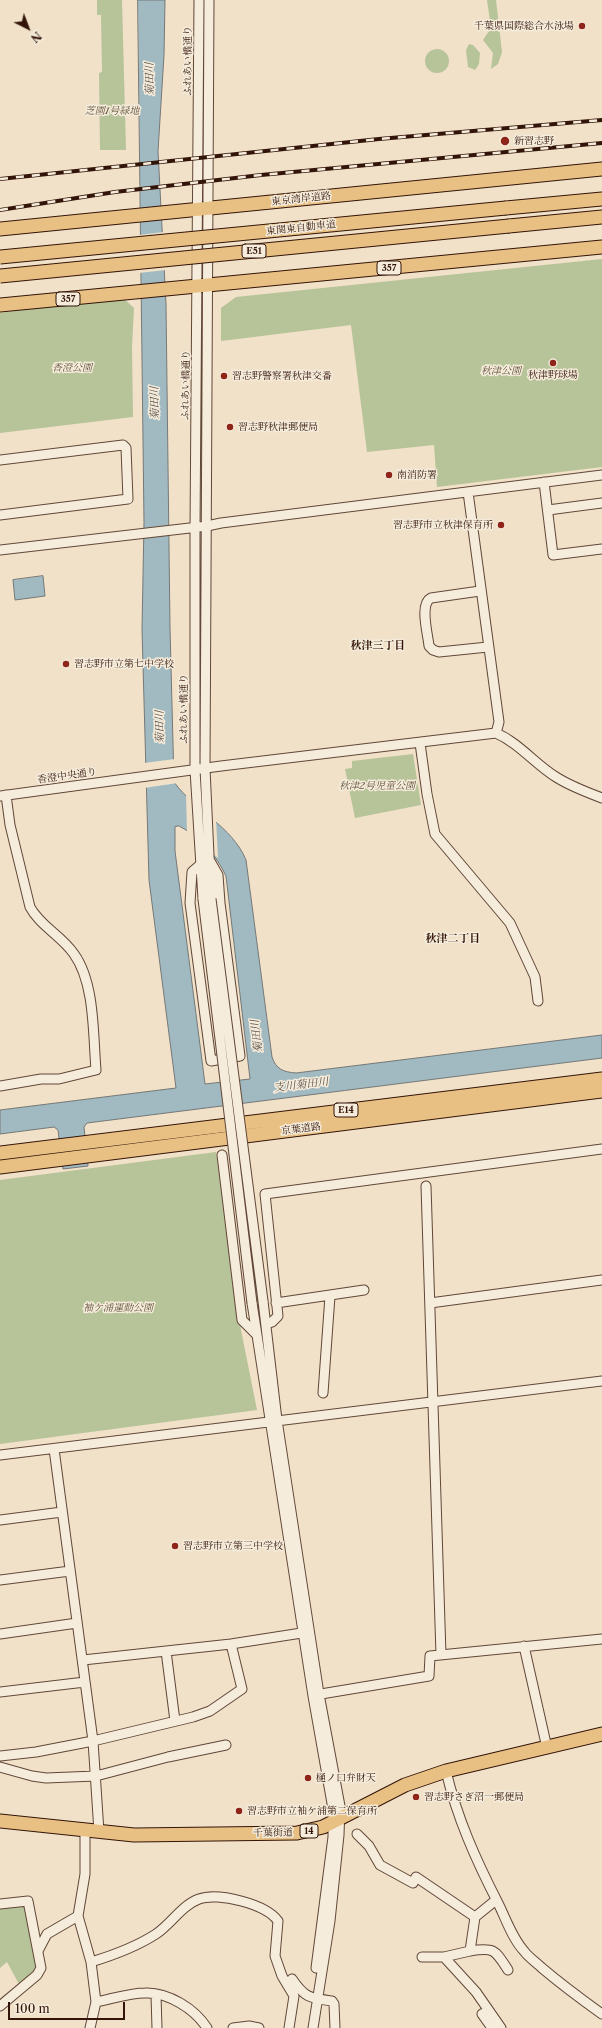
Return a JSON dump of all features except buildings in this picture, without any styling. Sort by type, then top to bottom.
[{"type":"highway","name":"東京湾岸道路","points":[[0,229],[602,170]]},
{"type":"highway","name":"東関東自動車道","points":[[0,258],[602,199]]},
{"type":"highway","name":"東関東自動車道","points":[[0,276],[602,217]]},
{"type":"highway","name":"357","points":[[0,306],[602,247]]},
{"type":"highway","name":"京葉道路","points":[[0,1153],[602,1079]]},
{"type":"highway","name":"京葉道路","points":[[0,1167],[602,1091]]},
{"type":"highway","name":"千葉街道","points":[[0,1821],[134,1835],[297,1833],[323,1827],[405,1784],[446,1770],[547,1748],[602,1734]]},
{"type":"street","name":"ふれあい橋通り","points":[[199,0],[197,209],[203,286],[207,526],[205,768],[210,860],[207,899]]},
{"type":"street","name":"ふれあい橋通り","points":[[197,209],[209,0]]},
{"type":"street","name":"ふれあい橋通り","points":[[203,286],[195,528],[195,787],[200,865],[207,899]]},
{"type":"street","points":[[0,460],[123,445],[126,448],[128,499],[0,515]]},
{"type":"street","points":[[0,550],[133,533],[195,528],[221,523],[602,475]]},
{"type":"street","points":[[544,482],[553,555],[602,549]]},
{"type":"street","points":[[468,492],[480,591],[499,722],[496,733],[506,737],[556,777],[578,789],[602,798]]},
{"type":"street","points":[[548,510],[602,503]]},
{"type":"street","points":[[480,591],[431,598],[427,600],[424,606],[429,646],[433,650],[440,652],[488,647]]},
{"type":"street","name":"香澄中央通り","points":[[3,796],[136,777],[180,773],[205,768],[496,733]]},
{"type":"street","points":[[420,743],[427,794],[435,834],[510,923],[535,977],[538,1001]]},
{"type":"street","points":[[0,1086],[41,1079],[59,1079],[96,1070],[92,1026],[84,972],[73,952],[35,916],[30,907],[3,796]]},
{"type":"street","points":[[200,865],[192,872],[190,903],[211,1061],[240,1056],[220,903],[218,874],[210,860]]},
{"type":"street","points":[[207,899],[266,1324],[273,1420]]},
{"type":"street","points":[[207,899],[256,1334],[273,1420],[316,1695],[340,1806],[337,1821],[330,1921],[309,2028]]},
{"type":"street","points":[[266,1324],[272,1322],[278,1316],[266,1194],[602,1149]]},
{"type":"street","points":[[222,1155],[242,1320],[256,1334]]},
{"type":"street","points":[[426,1186],[441,1655]]},
{"type":"street","points":[[430,1303],[602,1280]]},
{"type":"street","points":[[276,1303],[364,1290]]},
{"type":"street","points":[[323,1393],[330,1296]]},
{"type":"street","points":[[0,1455],[602,1380]]},
{"type":"street","points":[[54,1449],[93,1741],[99,1832]]},
{"type":"street","points":[[0,1520],[62,1512]]},
{"type":"street","points":[[0,1580],[70,1571]]},
{"type":"street","points":[[0,1634],[78,1623]]},
{"type":"street","points":[[82,1660],[231,1644],[306,1632]]},
{"type":"street","points":[[316,1695],[429,1676],[430,1656],[602,1639]]},
{"type":"street","points":[[0,1756],[36,1752],[93,1741],[210,1711],[242,1689],[231,1644]]},
{"type":"street","points":[[524,1646],[547,1748]]},
{"type":"street","points":[[166,1651],[175,1721]]},
{"type":"street","points":[[0,1692],[85,1682]]},
{"type":"street","points":[[0,1767],[32,1776],[46,1778],[96,1776],[168,1758],[226,1746]]},
{"type":"street","points":[[446,1770],[451,1792],[464,1832],[515,1939],[524,1952],[568,1990],[602,2014]]},
{"type":"street","points":[[85,1830],[85,1874],[78,1916],[91,1962],[96,2002],[90,2028]]},
{"type":"street","points":[[357,1834],[368,1846],[380,1865],[413,1883],[416,1877],[475,1917]]},
{"type":"street","points":[[91,1962],[125,1952],[157,1933],[197,1900],[208,1896],[230,1898],[251,1905],[274,1916],[278,1921],[275,1956],[282,1976],[294,1996],[288,2028]]},
{"type":"street","points":[[470,1951],[475,1917],[496,1900]]},
{"type":"street","points":[[0,1904],[28,1901],[41,1968],[37,1975],[0,2006]]},
{"type":"street","points":[[38,1951],[47,1934],[78,1916]]},
{"type":"street","points":[[422,1957],[444,1957],[487,1948],[496,1952],[508,1970]]},
{"type":"street","points":[[444,1957],[476,1992],[501,2028]]},
{"type":"street","points":[[282,1976],[288,1974],[300,1991],[308,1997],[332,2001],[334,2004],[334,2028]]},
{"type":"street","points":[[96,2002],[145,1993],[156,1995],[181,2003],[200,2018],[207,2028]]},
{"type":"street","points":[[156,1995],[157,2028]]},
{"type":"street","points":[[313,2028],[315,1999]]},
{"type":"street","points":[[488,2011],[482,2014],[492,2028]]},
{"type":"street","points":[[233,2028],[249,2026],[259,2028]]},
{"type":"green space","name":"芝園1号緑地","points":[[97,0],[122,0],[126,150],[100,150],[99,73],[102,72],[101,15],[97,15]]},
{"type":"green space","points":[[487,0],[496,0],[502,52],[498,64],[491,69],[493,53],[483,40],[491,28]]},
{"type":"green space","points":[[469,44],[473,45],[480,53],[479,64],[475,70],[468,67],[466,50]]},
{"type":"green space","points":[[437,49],[446,52],[449,61],[446,70],[437,73],[428,70],[425,61],[428,52]]},
{"type":"green space","name":"秋津公園","points":[[602,259],[602,467],[437,487],[434,445],[367,452],[351,325],[221,341],[221,308],[236,297]]},
{"type":"green space","name":"香澄公園","points":[[122,297],[134,308],[132,347],[133,417],[0,433],[0,313]]},
{"type":"green space","name":"秋津2号児童公園","points":[[413,754],[421,805],[355,818],[345,769],[352,768],[352,761]]},
{"type":"green space","name":"袖ケ浦運動公園","points":[[216,1152],[241,1330],[257,1410],[0,1444],[0,1180]]},
{"type":"green space","points":[[28,1901],[41,1968],[21,1988],[7,1962],[0,1968],[0,1904]]},
{"type":"water","points":[[138,0],[165,0],[164,55],[158,151],[166,304],[170,628],[174,782],[192,802],[223,828],[240,848],[246,860],[272,1057],[281,1069],[287,1072],[296,1073],[602,1035],[602,1058],[87,1123],[84,1127],[88,1166],[63,1169],[58,1130],[54,1127],[0,1134],[0,1110],[176,1088],[149,880],[142,629],[144,523]],"holes":[[[179,826],[207,847],[218,861],[226,876],[250,1079],[205,1084],[175,851],[175,827]]]},
{"type":"water","points":[[43,576],[45,596],[15,600],[13,580]]},
{"type":"pier","points":[[164,232],[166,270],[139,273],[139,235]]},
{"type":"pier","points":[[175,759],[178,783],[144,788],[144,763]]},
{"type":"pier","points":[[186,795],[216,819],[218,858],[187,833]]},
{"type":"railway","points":[[0,179],[379,139],[602,120]]},
{"type":"railway","points":[[0,210],[115,192],[261,175],[602,143]]},
{"type":"place","name":"千葉県国際総合水泳場","points":[[582,26]]},
{"type":"place","name":"新習志野","points":[[505,141]]},
{"type":"place","name":"秋津野球場","points":[[553,363]]},
{"type":"place","name":"習志野警察署秋津交番","points":[[224,376]]},
{"type":"place","name":"習志野秋津郵便局","points":[[230,427]]},
{"type":"place","name":"南消防署","points":[[389,475]]},
{"type":"place","name":"習志野市立秋津保育所","points":[[501,525]]},
{"type":"place","name":"習志野市立第七中学校","points":[[66,664]]},
{"type":"place","name":"習志野市立第三中学校","points":[[175,1546]]},
{"type":"place","name":"樋ノ口弁財天","points":[[308,1778]]},
{"type":"place","name":"習志野さぎ沼一郵便局","points":[[416,1797]]},
{"type":"place","name":"習志野市立袖ケ浦第二保育所","points":[[239,1811]]},
{"type":"district","name":"秋津三丁目","points":[[378,646]]},
{"type":"district","name":"秋津二丁目","points":[[453,939]]},
{"type":"water label","name":"菊田川","points":[[150,79]]},
{"type":"water label","name":"菊田川","points":[[155,403]]},
{"type":"water label","name":"菊田川","points":[[160,727]]},
{"type":"water label","name":"菊田川","points":[[257,1036]]},
{"type":"water label","name":"支川菊田川","points":[[301,1085]]}]
